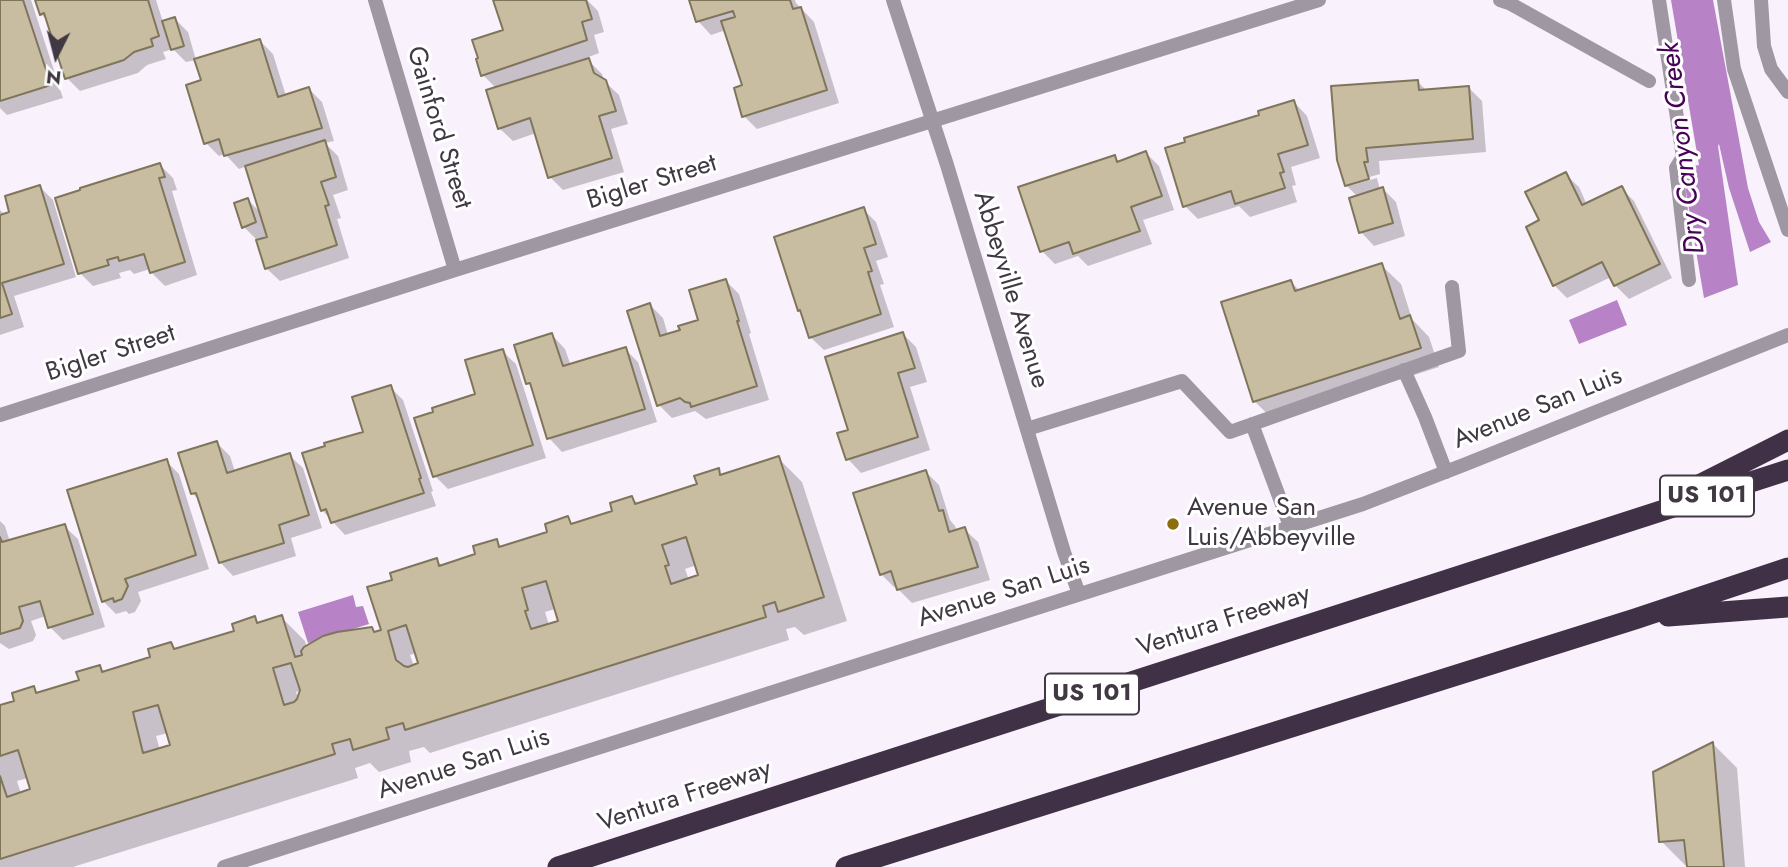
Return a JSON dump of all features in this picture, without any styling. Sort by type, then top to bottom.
[{"type":"highway","points":[[1625,522],[1788,440]]},
{"type":"highway","name":"Ventura Freeway","points":[[558,867],[1788,470]]},
{"type":"highway","points":[[846,867],[1635,619],[1788,568]]},
{"type":"highway","points":[[1635,619],[1788,607]]},
{"type":"street","name":"Gainford Street","points":[[374,0],[455,270]]},
{"type":"street","name":"Abbeyville Avenue","points":[[893,0],[947,165],[1079,594]]},
{"type":"street","name":"Bigler Street","points":[[0,415],[1320,0]]},
{"type":"street","points":[[1500,0],[1510,2],[1649,80]]},
{"type":"street","points":[[1659,0],[1683,157],[1676,167],[1689,280]]},
{"type":"street","points":[[1724,0],[1734,69],[1788,230]]},
{"type":"street","points":[[1761,0],[1765,46],[1771,69],[1788,92]]},
{"type":"street","points":[[1027,429],[1182,381],[1230,432],[1459,351],[1452,287]]},
{"type":"street","name":"Avenue San Luis","points":[[224,867],[1363,503],[1788,335]]},
{"type":"street","points":[[1404,370],[1446,472]]},
{"type":"street","points":[[1252,424],[1290,526]]},
{"type":"shaded area","points":[[1671,0],[1713,0],[1748,188],[1759,222],[1771,242],[1750,252],[1729,188],[1719,144],[1738,285],[1704,298],[1682,168],[1699,165]]},
{"type":"shaded area","points":[[1617,300],[1627,325],[1579,344],[1569,320]]},
{"type":"shaded area","points":[[353,595],[356,607],[363,606],[369,624],[308,643],[298,612]]},
{"type":"building","points":[[0,0],[23,0],[51,85],[0,101]]},
{"type":"building","points":[[35,0],[148,0],[159,36],[151,39],[153,46],[134,52],[124,60],[65,79],[44,13],[40,15]]},
{"type":"building","points":[[493,0],[586,0],[592,19],[582,22],[587,40],[481,76],[472,40],[503,30]]},
{"type":"building","points":[[689,0],[790,0],[793,9],[801,7],[827,90],[742,117],[734,88],[742,85],[721,21],[735,17],[733,11],[696,22]]},
{"type":"building","points":[[175,17],[184,46],[171,50],[162,21]]},
{"type":"building","points":[[260,39],[278,97],[309,87],[322,128],[224,156],[219,139],[204,144],[186,85],[201,80],[194,59]]},
{"type":"building","points":[[589,58],[594,73],[606,80],[616,111],[599,116],[612,158],[548,178],[530,118],[498,129],[486,90]]},
{"type":"building","points":[[1418,80],[1419,90],[1469,86],[1473,139],[1366,148],[1368,162],[1364,162],[1369,179],[1345,186],[1337,160],[1331,86]]},
{"type":"building","points":[[1294,100],[1308,145],[1278,154],[1284,172],[1280,173],[1285,188],[1235,204],[1231,191],[1183,207],[1165,148],[1185,142],[1184,138],[1259,115],[1258,111]]},
{"type":"building","points":[[325,140],[336,177],[321,182],[337,245],[265,269],[256,240],[267,237],[245,166]]},
{"type":"building","points":[[1146,151],[1162,196],[1131,207],[1140,231],[1073,254],[1069,242],[1040,252],[1018,187],[1115,155],[1117,162]]},
{"type":"building","points":[[160,163],[165,177],[159,178],[185,262],[150,273],[144,254],[119,261],[118,257],[107,260],[109,265],[78,274],[55,198]]},
{"type":"building","points":[[1566,172],[1582,205],[1622,186],[1660,264],[1614,286],[1602,262],[1553,286],[1526,227],[1539,220],[1525,192]]},
{"type":"building","points":[[40,185],[64,264],[2,283],[12,314],[0,318],[0,215],[9,212],[5,196]]},
{"type":"building","points":[[1383,187],[1393,223],[1359,233],[1349,198]]},
{"type":"building","points":[[248,198],[256,222],[242,228],[234,203]]},
{"type":"building","points":[[864,207],[876,244],[864,248],[872,271],[868,272],[881,314],[809,338],[774,237]]},
{"type":"building","points":[[1382,263],[1400,319],[1410,315],[1421,348],[1253,402],[1221,302],[1291,280],[1295,291]]},
{"type":"building","points":[[726,279],[757,386],[691,407],[690,403],[680,398],[657,406],[627,311],[650,303],[660,336],[680,330],[678,326],[698,320],[689,290]]},
{"type":"building","points":[[903,332],[915,368],[898,373],[918,437],[846,460],[837,433],[848,430],[825,357]]},
{"type":"building","points":[[552,333],[563,366],[626,347],[645,409],[547,439],[530,383],[526,384],[514,345]]},
{"type":"building","points":[[503,349],[533,445],[433,477],[414,418],[433,412],[432,408],[475,394],[465,360]]},
{"type":"building","points":[[391,385],[424,493],[331,523],[326,509],[321,511],[302,453],[325,446],[324,443],[363,432],[352,397]]},
{"type":"building","points":[[217,441],[227,473],[290,453],[309,515],[279,525],[284,543],[219,563],[196,493],[191,494],[178,453]]},
{"type":"building","points":[[779,456],[824,597],[778,612],[775,602],[763,606],[766,617],[405,730],[403,723],[386,728],[389,739],[353,750],[350,739],[332,744],[335,754],[0,859],[0,776],[7,797],[30,789],[18,750],[0,756],[0,705],[14,701],[12,693],[34,686],[36,693],[79,680],[76,672],[100,665],[102,672],[150,657],[148,649],[171,642],[174,649],[234,631],[232,624],[255,616],[257,623],[282,615],[295,657],[302,655],[304,647],[323,636],[372,627],[374,632],[381,630],[367,587],[392,580],[390,573],[437,558],[439,566],[475,554],[473,546],[497,539],[499,547],[547,532],[545,524],[568,516],[571,524],[612,511],[610,503],[632,496],[635,504],[697,484],[694,476],[719,468],[720,475]],"holes":[[[686,537],[698,575],[671,584],[665,566],[669,565],[662,545]],[[546,581],[558,621],[531,629],[522,588]],[[406,625],[418,663],[408,667],[396,660],[388,631]],[[291,663],[300,690],[294,702],[284,705],[273,668]],[[158,705],[170,745],[143,753],[133,712]]]},
{"type":"building","points":[[167,459],[196,555],[125,579],[128,586],[122,599],[114,602],[113,598],[102,602],[67,490]]},
{"type":"building","points":[[926,470],[949,532],[965,527],[978,567],[897,590],[891,571],[880,575],[853,493]]},
{"type":"building","points":[[65,524],[93,614],[48,628],[40,601],[19,607],[23,621],[20,628],[0,634],[0,537],[2,542]]},
{"type":"building","points":[[1713,742],[1724,867],[1687,867],[1684,840],[1659,842],[1653,772]]},
{"type":"place","name":"Avenue San Luis/Abbeyville","points":[[1173,524]]},
{"type":"water label","name":"Dry Canyon Creek","points":[[1684,148]]}]
